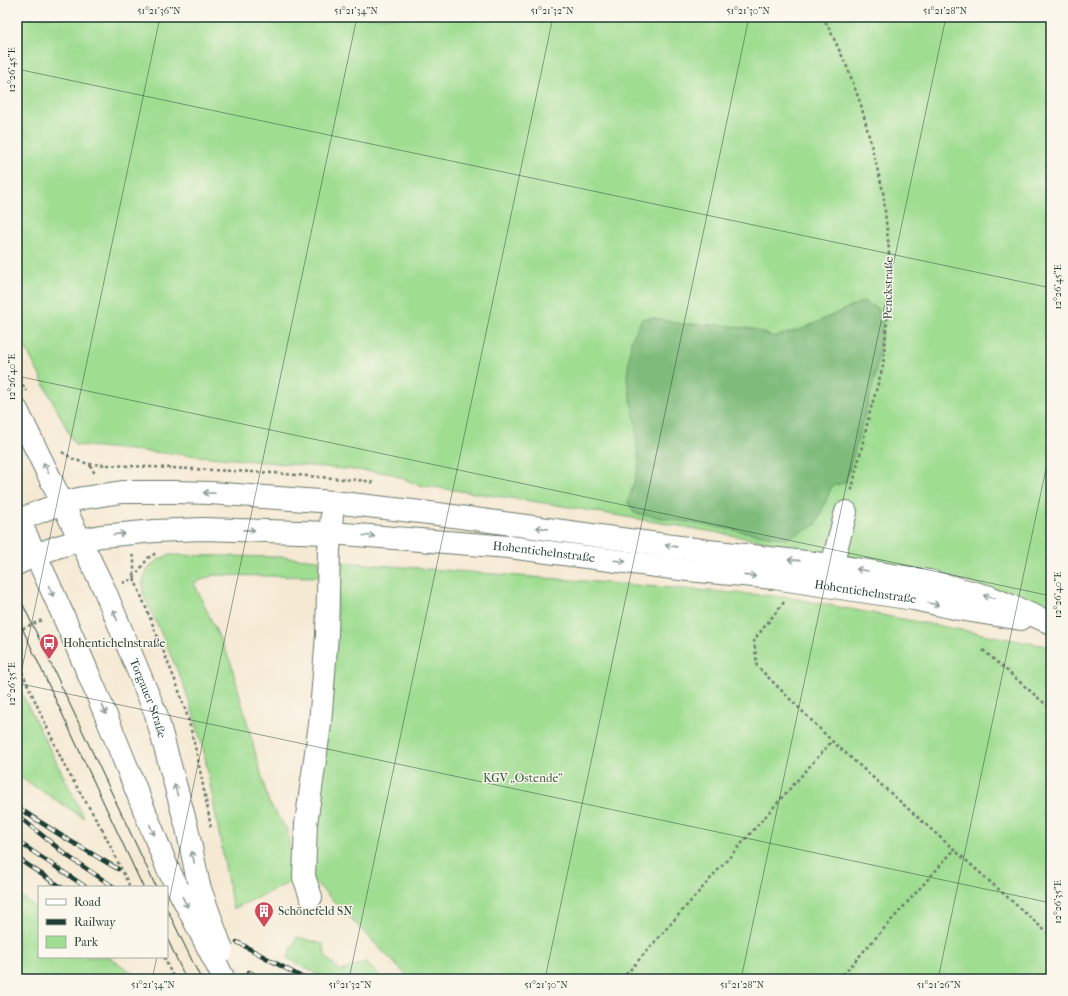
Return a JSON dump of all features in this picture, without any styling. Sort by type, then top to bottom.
[{"type":"main road","name":"Torgauer Straße","points":[[17,410],[105,591],[156,714],[187,828],[199,886],[233,979]]},
{"type":"main road","name":"Hohentichelnstraße","points":[[18,519],[63,503],[83,498],[122,492],[210,493],[333,502],[710,551],[832,564],[929,581],[990,597],[1051,624]]},
{"type":"main road","points":[[311,897],[304,877],[306,824],[320,724],[333,502]]},
{"type":"main road","points":[[832,564],[846,512]]},
{"type":"main road","points":[[18,519],[26,560],[99,698],[167,867],[224,979]]},
{"type":"main road","name":"Hohentichelnstraße","points":[[26,560],[57,547],[81,540],[101,536],[155,530],[202,529],[331,533],[509,547],[688,570],[774,578],[893,596],[959,609],[1051,624]]},
{"type":"path","name":"Penckstraße","points":[[822,17],[828,26],[848,69],[861,105],[882,191],[889,250],[888,308],[884,366],[870,412],[846,512]]},
{"type":"path","points":[[788,598],[754,640],[757,666],[832,741],[1050,935],[1051,931]]},
{"type":"path","points":[[17,631],[39,621]]},
{"type":"path","points":[[983,650],[1051,709]]},
{"type":"path","points":[[17,661],[65,767],[102,829],[130,886]]},
{"type":"path","points":[[622,979],[832,741]]},
{"type":"path","points":[[839,979],[954,850]]},
{"type":"path","points":[[164,958],[174,979]]},
{"type":"green space","points":[[17,17],[1051,17],[1051,608],[945,575],[714,532],[551,504],[419,485],[389,473],[75,445],[17,331]]},
{"type":"green space","points":[[863,301],[878,309],[883,325],[875,377],[846,482],[832,486],[816,525],[786,539],[634,513],[628,502],[639,466],[635,421],[627,379],[631,341],[642,319],[654,318],[682,324],[723,325],[753,329],[773,337],[802,329]]},
{"type":"green space","points":[[169,555],[283,557],[319,560],[321,577],[214,575],[194,583],[231,663],[269,803],[288,831],[290,854],[298,860],[297,879],[233,909],[204,752],[194,716],[183,683],[143,593],[143,581],[148,569],[159,559]]},
{"type":"green space","name":"KGV „Ostende“","points":[[341,562],[786,597],[1051,647],[1051,979],[410,979],[311,878]]},
{"type":"green space","points":[[17,684],[74,797],[84,818],[17,775]]},
{"type":"green space","points":[[17,894],[38,908],[38,958],[110,958],[141,979],[17,979]]},
{"type":"green space","points":[[297,937],[323,944],[326,957],[341,971],[365,962],[383,979],[326,979],[287,958]]},
{"type":"tram line","points":[[17,592],[156,886]]},
{"type":"tram line","points":[[17,617],[143,886]]},
{"type":"tram line","points":[[168,911],[201,979]]},
{"type":"tram line","points":[[168,940],[186,979]]},
{"type":"railway","points":[[17,807],[65,838],[118,869]]},
{"type":"railway","points":[[17,815],[69,857],[112,886]]},
{"type":"railway","points":[[17,841],[84,886]]},
{"type":"railway","points":[[17,858],[59,886]]},
{"type":"railway","points":[[237,942],[305,979]]},
{"type":"railway","points":[[249,972],[262,979]]},
{"type":"place","name":"Hohentichelnstraße","points":[[49,660]]},
{"type":"place","name":"Schönefeld SN","points":[[264,928]]}]
